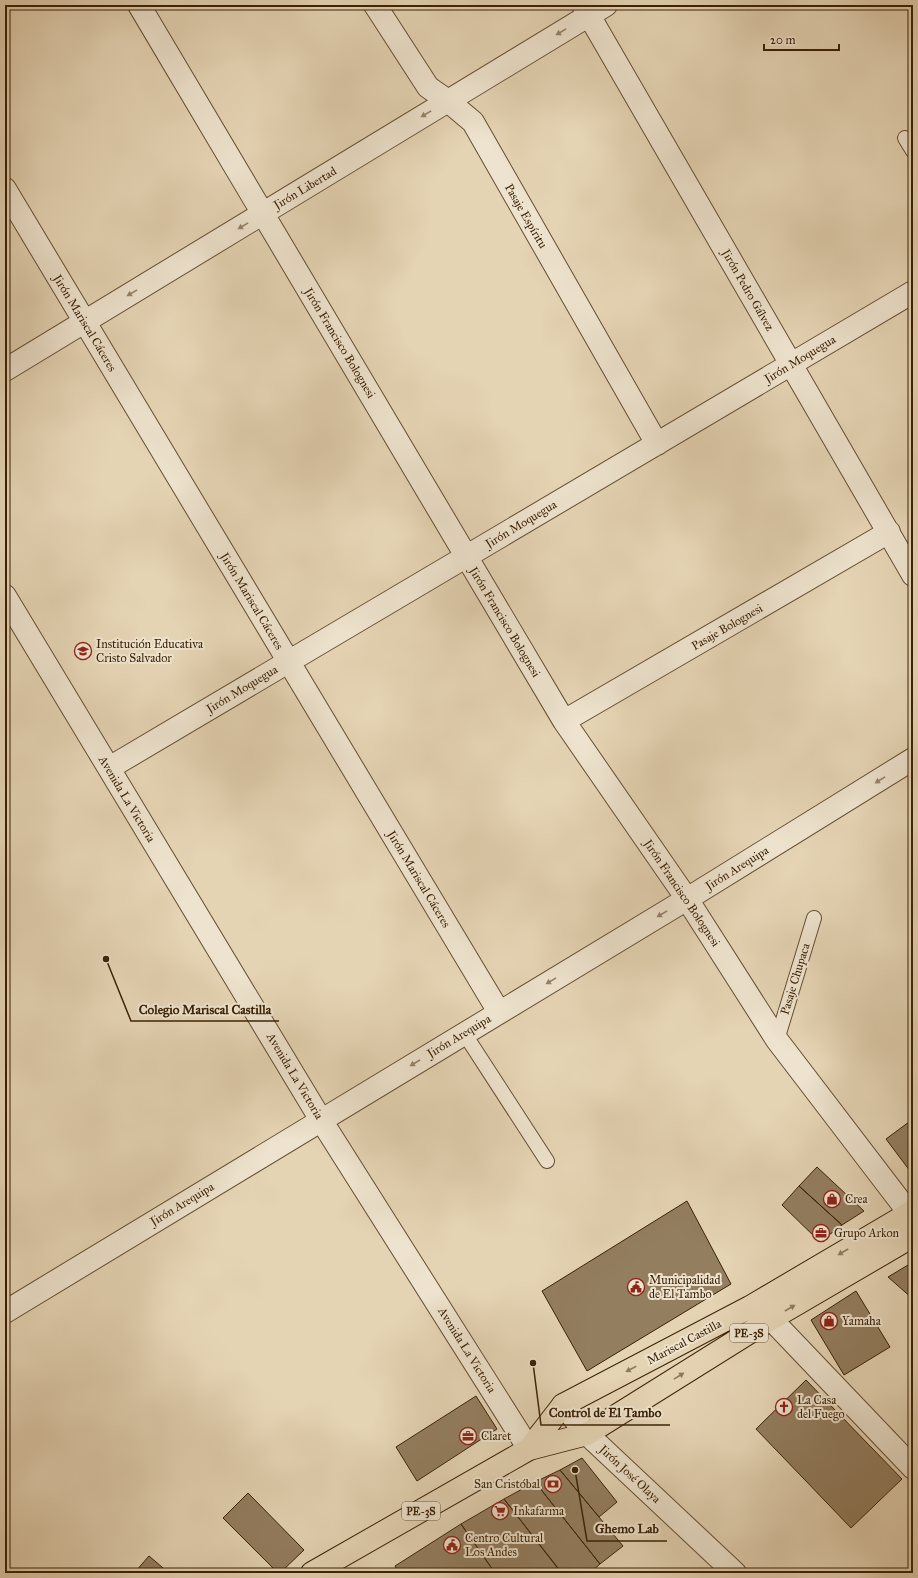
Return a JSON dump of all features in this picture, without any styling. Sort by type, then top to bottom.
[{"type":"highway","name":"Mariscal Castilla","points":[[529,1449],[563,1406],[750,1307],[912,1214]]},
{"type":"highway","name":"Mariscal Castilla","points":[[312,1573],[529,1449],[587,1434],[771,1319],[913,1236]]},
{"type":"street","name":"Jirón Francisco Bolognesi","points":[[139,5],[564,721],[687,899],[777,1040],[912,1214]]},
{"type":"street","name":"Pasaje Espíritu","points":[[374,5],[428,88],[448,101],[473,122],[657,444]]},
{"type":"street","name":"Jirón Libertad","points":[[5,370],[448,101],[592,8]]},
{"type":"street","name":"Jirón Pedro Gálvez","points":[[592,8],[791,364],[913,574]]},
{"type":"street","name":"Jirón Mariscal Cáceres","points":[[5,189],[499,1012]]},
{"type":"street","name":"Jirón Moquegua","points":[[109,768],[913,292]]},
{"type":"street","name":"Pasaje Bolognesi","points":[[564,721],[889,532]]},
{"type":"street","name":"Avenida La Victoria","points":[[5,596],[322,1120],[529,1449]]},
{"type":"street","name":"Jirón Arequipa","points":[[5,1312],[687,899],[913,759]]},
{"type":"street","points":[[771,1319],[913,1468]]},
{"type":"street","name":"Jirón José Olaya","points":[[563,1406],[587,1434],[734,1573]]},
{"type":"lane","points":[[905,138],[913,152]]},
{"type":"lane","name":"Pasaje Chupaca","points":[[777,1040],[814,918]]},
{"type":"lane","points":[[464,1033],[547,1161]]},
{"type":"building","points":[[913,1119],[913,1175],[886,1139]]},
{"type":"building","name":"Crea","points":[[817,1167],[864,1211],[842,1225],[799,1186]]},
{"type":"building","points":[[799,1186],[842,1225],[820,1242],[782,1205]]},
{"type":"building","name":"Municipalidad de El Tambo","points":[[687,1201],[731,1284],[587,1371],[542,1291]]},
{"type":"building","points":[[913,1262],[913,1299],[888,1277]]},
{"type":"building","points":[[856,1291],[890,1347],[844,1375],[811,1320]]},
{"type":"building","points":[[806,1380],[902,1479],[851,1528],[756,1429]]},
{"type":"building","points":[[476,1396],[497,1429],[417,1481],[396,1447]]},
{"type":"building","points":[[582,1458],[617,1502],[599,1517],[560,1470]]},
{"type":"building","points":[[560,1470],[623,1546],[600,1564],[535,1482]]},
{"type":"building","points":[[535,1482],[600,1564],[590,1573],[562,1573],[504,1499]]},
{"type":"building","points":[[248,1493],[304,1550],[280,1573],[278,1573],[223,1518]]},
{"type":"building","points":[[504,1499],[559,1570],[554,1573],[495,1573],[461,1524]]},
{"type":"building","name":"Centro Cultural Los Andes","points":[[461,1524],[495,1573],[399,1573],[395,1566]]},
{"type":"building","points":[[149,1556],[169,1573],[135,1572]]},
{"type":"place","name":"Institución Educativa Cristo Salvador","points":[[83,651]]},
{"type":"place","name":"Colegio Mariscal Castilla","points":[[106,959]]},
{"type":"place","name":"Crea","points":[[832,1199]]},
{"type":"place","name":"Grupo Arkon","points":[[821,1233]]},
{"type":"place","name":"Municipalidad de El Tambo","points":[[636,1287]]},
{"type":"place","name":"Yamaha","points":[[829,1321]]},
{"type":"place","name":"Control de El Tambo","points":[[533,1363]]},
{"type":"place","name":"La Casa del Fuego","points":[[784,1407]]},
{"type":"place","name":"Claret","points":[[468,1436]]},
{"type":"place","name":"Ghemo Lab","points":[[575,1470]]},
{"type":"place","name":"San Cristóbal","points":[[553,1484]]},
{"type":"place","name":"Inkafarma","points":[[500,1511]]},
{"type":"place","name":"Centro Cultural Los Andes","points":[[452,1545]]}]
